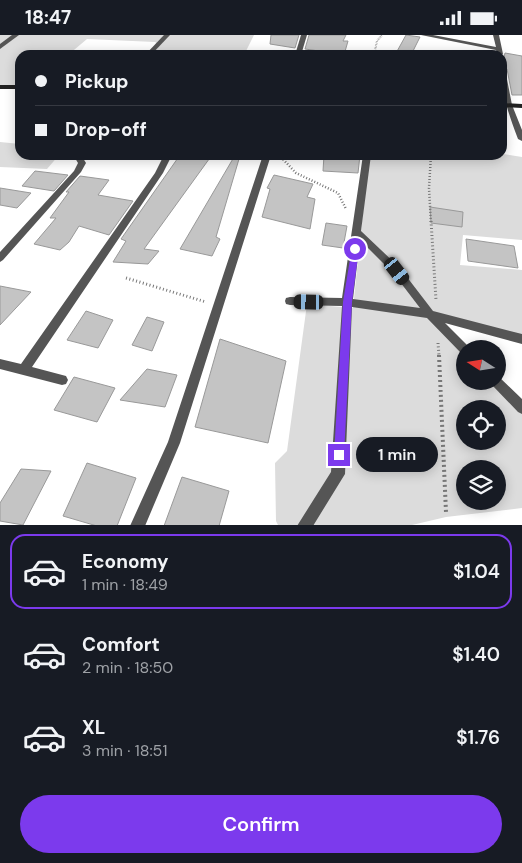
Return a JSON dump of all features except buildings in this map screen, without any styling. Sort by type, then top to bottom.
[{"type":"street","points":[[0,47],[16,35]]},
{"type":"street","points":[[153,50],[167,35]]},
{"type":"street","points":[[300,50],[304,35]]},
{"type":"street","points":[[424,35],[490,50]]},
{"type":"street","points":[[496,35],[499,50]]},
{"type":"street","points":[[0,87],[15,87]]},
{"type":"street","points":[[507,105],[522,106]]},
{"type":"street","points":[[507,107],[522,139]]},
{"type":"street","points":[[0,258],[77,171],[82,163],[80,160]]},
{"type":"street","points":[[24,369],[159,173],[166,160]]},
{"type":"street","points":[[137,525],[174,443],[265,160]]},
{"type":"street","points":[[304,525],[338,474],[348,302],[366,160]]},
{"type":"street","points":[[357,232],[397,271],[457,340]]},
{"type":"street","points":[[290,301],[348,302],[435,317],[522,339]]},
{"type":"street","points":[[0,363],[62,380]]},
{"type":"street","points":[[505,390],[522,408]]},
{"type":"path","points":[[375,50],[377,41],[382,35]]},
{"type":"path","points":[[284,160],[296,173],[338,193],[357,232]]},
{"type":"path","points":[[431,160],[429,189],[446,512]]},
{"type":"path","points":[[126,278],[218,306]]},
{"type":"shaded area","points":[[0,35],[254,35],[246,50],[156,50],[160,45],[155,42],[87,39],[74,50],[15,50],[15,87],[0,87]]},
{"type":"shaded area","points":[[0,142],[15,144],[15,160],[55,160],[47,169],[0,167]]},
{"type":"shaded area","points":[[507,155],[522,157],[522,240],[463,235],[460,265],[522,270],[522,338],[438,319],[456,340],[456,390],[501,390],[522,413],[522,508],[506,510],[506,460],[456,460],[456,510],[505,510],[446,517],[412,525],[278,525],[276,521],[275,463],[287,451],[307,304],[353,308],[368,160],[507,160]]},
{"type":"route","points":[[339,455],[348,302],[355,249]]}]
